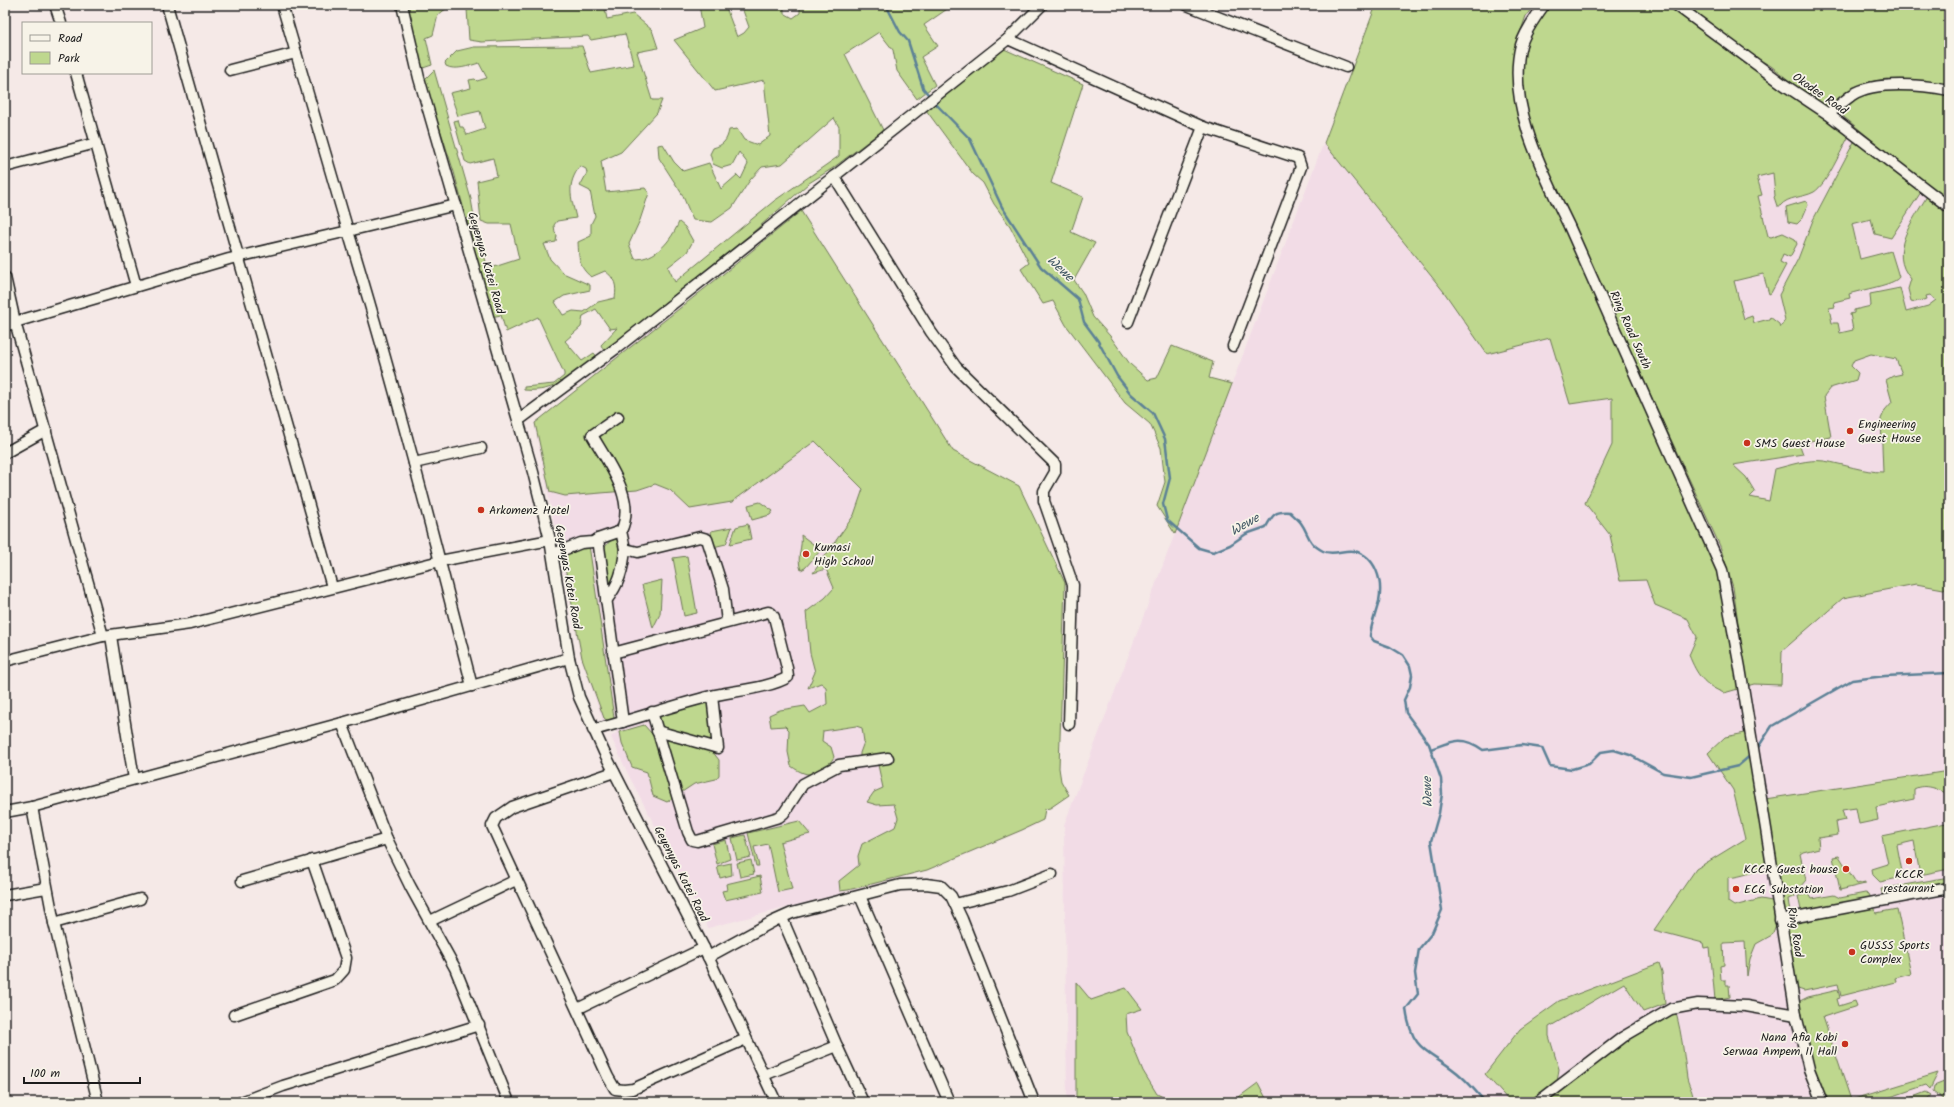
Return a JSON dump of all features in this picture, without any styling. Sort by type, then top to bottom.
[{"type":"street","points":[[55,5],[61,22]]},
{"type":"street","points":[[166,5],[332,587]]},
{"type":"street","points":[[282,5],[414,463],[472,686]]},
{"type":"street","name":"Geyenyas Kotei Road","points":[[402,5],[419,78],[519,420],[550,540],[569,658],[577,690],[593,730],[706,953],[776,1102]]},
{"type":"street","points":[[519,420],[618,347],[1008,39],[1042,5]]},
{"type":"street","points":[[1187,5],[1346,67]]},
{"type":"street","name":"Ring Road South","points":[[1544,5],[1536,16],[1522,44],[1518,72],[1520,99],[1529,134],[1546,180],[1569,226],[1722,570],[1740,668]]},
{"type":"street","name":"Okodee Road","points":[[1676,5],[1783,84],[1828,114],[1949,207]]},
{"type":"street","points":[[1008,39],[1203,127],[1298,158],[1301,162],[1301,167],[1233,346]]},
{"type":"street","points":[[230,70],[296,53]]},
{"type":"street","points":[[76,74],[136,286]]},
{"type":"street","points":[[1828,114],[1853,94],[1872,88],[1893,86],[1928,87],[1949,90]]},
{"type":"street","points":[[1128,322],[1203,127]]},
{"type":"street","points":[[5,167],[96,143]]},
{"type":"street","points":[[834,176],[931,332],[956,367],[1054,464],[1055,472],[1044,491],[1044,501],[1073,585],[1069,724]]},
{"type":"street","points":[[5,326],[237,257],[456,205]]},
{"type":"street","points":[[5,277],[15,322],[107,636],[134,779]]},
{"type":"street","points":[[606,602],[614,590],[624,568],[624,549],[621,531],[627,510],[622,493],[609,464],[592,435],[618,418]]},
{"type":"street","points":[[5,453],[46,430]]},
{"type":"street","points":[[414,463],[481,448]]},
{"type":"street","points":[[552,554],[581,543],[593,542],[621,531]]},
{"type":"street","points":[[624,549],[638,552],[700,537],[707,539],[722,590],[727,622]]},
{"type":"street","points":[[598,539],[622,722]]},
{"type":"street","points":[[5,661],[107,636],[190,624],[440,561],[550,540]]},
{"type":"street","points":[[593,730],[652,712],[712,696],[762,685],[788,677],[778,632],[771,613],[760,613],[613,653]]},
{"type":"street","points":[[5,812],[32,807],[342,723],[569,658]]},
{"type":"street","name":"Ring Road","points":[[1740,668],[1796,1015],[1809,1069],[1822,1102]]},
{"type":"street","points":[[657,731],[718,748],[712,696]]},
{"type":"street","points":[[652,712],[688,832],[692,840],[697,841],[779,817],[784,813],[803,784],[839,765],[888,758]]},
{"type":"street","points":[[342,723],[387,839],[410,886],[455,968],[509,1102]]},
{"type":"street","points":[[614,772],[512,807],[496,818],[492,826],[516,880],[578,1009],[608,1077],[615,1089],[624,1090],[633,1088],[746,1039]]},
{"type":"street","points":[[32,807],[46,888],[98,1102]]},
{"type":"street","points":[[242,881],[387,839]]},
{"type":"street","points":[[234,1014],[335,980],[344,970],[346,958],[312,860]]},
{"type":"street","points":[[955,904],[1008,891],[1052,874]]},
{"type":"street","points":[[430,921],[516,880]]},
{"type":"street","points":[[578,1009],[782,918],[900,885],[926,884],[941,886],[951,896],[955,904],[1034,1102]]},
{"type":"street","points":[[5,895],[46,888]]},
{"type":"street","points":[[1780,920],[1949,888]]},
{"type":"street","points":[[860,896],[949,1102]]},
{"type":"street","points":[[54,923],[140,899]]},
{"type":"street","points":[[782,918],[837,1046],[863,1102]]},
{"type":"street","points":[[1538,1102],[1623,1037],[1671,1009],[1698,1004],[1746,1006],[1796,1015]]},
{"type":"street","points":[[241,1102],[283,1086],[479,1025]]},
{"type":"street","points":[[764,1076],[837,1046]]},
{"type":"shaded area","points":[[1376,5],[1949,5],[1949,1102],[1067,1102],[1064,825]]},
{"type":"shaded area","name":"Kumasi High School","points":[[801,210],[954,451],[1019,486],[1065,583],[1059,775],[1036,777],[1036,825],[927,871],[708,928],[628,774],[611,737],[616,733],[615,720],[607,722],[603,721],[581,658],[534,423],[637,340],[723,275]]},
{"type":"green space","points":[[406,5],[604,5],[607,19],[633,14],[652,30],[658,48],[637,52],[652,100],[662,100],[657,113],[621,152],[601,161],[606,192],[645,188],[649,193],[640,220],[629,244],[635,259],[650,256],[662,248],[672,236],[679,222],[685,227],[693,241],[687,252],[668,267],[675,282],[774,201],[839,156],[839,127],[834,118],[782,164],[762,167],[750,180],[732,208],[712,222],[693,220],[682,194],[659,158],[658,145],[663,144],[674,162],[683,171],[709,163],[721,189],[737,175],[741,179],[748,164],[739,152],[732,165],[722,168],[713,164],[710,154],[713,148],[724,142],[729,130],[737,129],[744,140],[758,145],[770,136],[764,80],[715,91],[674,40],[703,28],[699,5],[725,5],[737,37],[744,33],[749,27],[741,5],[784,5],[784,13],[793,18],[800,13],[800,5],[953,5],[924,25],[938,46],[921,57],[935,85],[917,99],[897,71],[893,50],[879,32],[845,54],[883,130],[833,168],[809,183],[751,234],[604,351],[601,345],[617,328],[610,329],[596,309],[583,316],[581,327],[565,341],[582,361],[594,353],[597,357],[572,376],[555,386],[546,389],[524,390],[524,387],[554,384],[564,376],[564,373],[538,317],[506,332],[501,315],[491,317],[478,269],[471,232],[476,225],[488,269],[519,259],[511,224],[489,224],[481,221],[477,181],[497,176],[493,158],[470,164],[465,161],[454,121],[458,120],[460,127],[463,127],[467,135],[485,129],[480,111],[458,116],[450,93],[471,88],[469,80],[475,79],[477,81],[487,78],[479,63],[462,68],[454,68],[446,66],[445,63],[457,51],[474,47],[582,46],[591,73],[634,65],[625,34],[591,40],[588,36],[482,42],[469,40],[467,9],[447,8],[438,15],[433,35],[426,38],[432,65],[420,69]],"holes":[[[580,166],[586,169],[587,173],[580,186],[590,191],[595,216],[591,224],[591,236],[578,242],[580,261],[581,265],[591,277],[605,271],[611,276],[616,290],[615,298],[598,302],[584,312],[573,311],[563,315],[555,302],[564,296],[590,290],[590,285],[563,273],[550,259],[544,244],[556,242],[557,235],[555,233],[554,225],[557,221],[576,218],[571,197],[571,185]]]},
{"type":"green space","points":[[1376,5],[1534,5],[1526,16],[1519,36],[1513,81],[1516,100],[1553,200],[1716,569],[1725,599],[1738,689],[1724,693],[1706,683],[1698,674],[1689,655],[1697,637],[1688,619],[1655,605],[1646,580],[1620,581],[1610,535],[1585,503],[1612,445],[1612,398],[1570,404],[1550,338],[1487,354],[1444,292],[1324,143]]},
{"type":"green space","points":[[1550,5],[1668,5],[1701,27],[1849,136],[1824,182],[1819,188],[1810,194],[1787,200],[1780,206],[1777,206],[1774,197],[1773,173],[1757,177],[1762,195],[1758,196],[1768,236],[1771,237],[1783,233],[1795,239],[1797,244],[1790,257],[1783,254],[1780,262],[1786,265],[1771,293],[1769,294],[1763,274],[1734,281],[1744,319],[1752,316],[1754,323],[1769,319],[1770,317],[1779,324],[1780,328],[1785,320],[1779,295],[1798,259],[1813,220],[1855,140],[1923,189],[1891,238],[1875,234],[1871,219],[1852,224],[1860,259],[1891,251],[1899,277],[1891,282],[1849,294],[1850,298],[1834,302],[1835,307],[1829,308],[1832,323],[1838,323],[1840,333],[1853,330],[1850,314],[1854,313],[1854,310],[1871,306],[1870,294],[1900,288],[1906,312],[1928,306],[1936,300],[1930,295],[1926,296],[1927,299],[1915,302],[1911,301],[1908,289],[1911,279],[1904,269],[1901,258],[1902,247],[1909,226],[1927,196],[1949,211],[1949,590],[1916,584],[1843,598],[1782,651],[1781,685],[1754,684],[1747,686],[1733,587],[1720,546],[1559,197],[1537,146],[1529,121],[1524,95],[1523,70],[1527,43],[1530,35]],"holes":[[[1871,354],[1896,359],[1902,374],[1893,376],[1886,380],[1892,402],[1885,410],[1881,419],[1883,472],[1868,471],[1824,461],[1793,464],[1775,469],[1769,501],[1750,497],[1755,492],[1746,477],[1733,465],[1803,454],[1799,443],[1831,437],[1824,396],[1830,388],[1856,380],[1858,373],[1851,366],[1854,360]]]},
{"type":"green space","points":[[1686,5],[1949,5],[1949,86],[1887,79],[1878,80],[1855,88],[1829,109],[1822,107],[1771,66],[1753,56]]},
{"type":"green space","points":[[1004,49],[1083,84],[1051,183],[1083,197],[1071,232],[1095,243],[1074,280],[1083,293],[1093,317],[1110,336],[1130,364],[1148,380],[1157,378],[1172,346],[1213,362],[1209,378],[1232,384],[1175,534],[1157,506],[1165,482],[1161,448],[1150,424],[1125,403],[1066,325],[1053,301],[1043,304],[1021,269],[1029,263],[1010,226],[994,204],[983,183],[973,174],[926,110]]},
{"type":"green space","points":[[434,70],[471,199],[475,222],[468,225],[454,172],[424,80]]},
{"type":"green space","points":[[1895,89],[1922,90],[1949,94],[1949,200],[1926,184],[1839,113],[1858,97],[1878,91]]},
{"type":"green space","points":[[1806,201],[1808,205],[1802,219],[1797,224],[1788,222],[1786,207]]},
{"type":"green space","name":"Kumasi High School","points":[[801,211],[953,451],[1019,486],[1065,583],[1059,768],[1061,781],[1069,795],[1050,808],[1045,809],[1043,820],[927,870],[840,891],[839,881],[859,865],[858,856],[862,844],[895,827],[898,818],[894,804],[877,805],[867,802],[874,792],[883,788],[878,765],[860,760],[860,753],[864,742],[862,728],[856,726],[823,731],[822,741],[831,747],[834,757],[820,772],[810,774],[804,773],[791,766],[788,752],[789,730],[785,726],[771,727],[769,715],[780,710],[805,706],[810,713],[827,704],[826,687],[821,683],[808,688],[815,672],[810,653],[806,612],[825,598],[834,588],[826,569],[813,573],[854,515],[863,489],[815,441],[732,502],[690,509],[670,490],[655,484],[637,490],[565,496],[550,492],[535,423]]},
{"type":"green space","points":[[760,502],[773,511],[770,515],[752,520],[748,505]]},
{"type":"green space","points":[[748,524],[751,539],[730,544],[736,527]]},
{"type":"green space","points":[[732,527],[726,544],[713,547],[711,531]]},
{"type":"green space","points":[[801,535],[821,550],[805,568],[801,570],[799,556]]},
{"type":"green space","points":[[617,538],[623,561],[610,594],[602,550],[612,539]]},
{"type":"green space","points":[[589,545],[614,718],[608,721],[604,718],[582,658],[562,551]]},
{"type":"green space","points":[[687,556],[697,613],[684,616],[673,558]]},
{"type":"green space","points":[[662,580],[660,614],[653,628],[642,585]]},
{"type":"green space","points":[[708,702],[713,739],[711,743],[660,728],[658,717],[681,705]]},
{"type":"green space","points":[[644,725],[652,734],[712,751],[719,760],[719,775],[716,779],[694,784],[667,802],[653,796],[647,772],[632,767],[622,743],[620,732]]},
{"type":"green space","points":[[1745,733],[1767,863],[1749,874],[1728,878],[1728,902],[1734,906],[1761,899],[1772,901],[1776,925],[1772,935],[1756,944],[1750,959],[1747,976],[1745,942],[1723,943],[1724,965],[1720,966],[1721,980],[1726,980],[1726,985],[1729,985],[1730,997],[1715,1000],[1710,947],[1704,948],[1703,943],[1654,930],[1696,869],[1745,839],[1733,790],[1708,753],[1725,737]]},
{"type":"green space","points":[[1949,771],[1949,795],[1932,788],[1918,787],[1914,789],[1914,799],[1876,807],[1878,820],[1859,824],[1856,808],[1842,810],[1845,820],[1836,822],[1838,835],[1818,838],[1819,848],[1800,854],[1806,880],[1800,887],[1793,889],[1795,897],[1788,899],[1790,913],[1784,914],[1765,799]]},
{"type":"green space","points":[[799,821],[810,834],[780,842],[792,889],[778,892],[768,844],[754,847],[759,866],[756,866],[748,833]]},
{"type":"green space","points":[[1946,823],[1949,840],[1949,869],[1920,875],[1914,841],[1897,845],[1903,877],[1880,882],[1873,875],[1872,869],[1888,864],[1882,836]]},
{"type":"green space","points":[[745,835],[751,857],[737,860],[732,838]]},
{"type":"green space","points":[[726,840],[730,859],[717,864],[712,844]]},
{"type":"green space","points":[[1839,856],[1857,884],[1865,882],[1865,884],[1840,890],[1833,857]]},
{"type":"green space","points":[[751,860],[754,874],[740,877],[737,863]]},
{"type":"green space","points":[[731,863],[732,875],[720,878],[717,866]]},
{"type":"green space","points":[[760,876],[763,892],[725,900],[722,891],[727,890],[726,884]]},
{"type":"green space","points":[[1949,877],[1949,882],[1883,896],[1881,889]]},
{"type":"green space","points":[[1865,893],[1869,894],[1871,898],[1801,910],[1798,896],[1808,894],[1811,899],[1834,895],[1840,898]]},
{"type":"green space","name":"GUSSS Sports Complex","points":[[1874,905],[1876,913],[1897,909],[1911,974],[1895,978],[1896,982],[1841,996],[1838,984],[1804,991],[1795,988],[1786,927],[1795,922]]},
{"type":"green space","points":[[1659,963],[1662,972],[1665,1004],[1643,1012],[1624,983],[1549,1027],[1549,1036],[1559,1069],[1557,1083],[1533,1102],[1510,1102],[1485,1074],[1520,1029],[1559,1001]]},
{"type":"green space","points":[[1076,982],[1091,1000],[1126,988],[1142,1009],[1126,1014],[1127,1032],[1143,1071],[1157,1094],[1173,1102],[1076,1102]]},
{"type":"green space","points":[[1838,990],[1840,998],[1837,999],[1839,1006],[1855,1001],[1857,1006],[1823,1017],[1851,1100],[1938,1073],[1930,1089],[1926,1085],[1876,1102],[1828,1102],[1814,1071],[1798,1002],[1808,997]]},
{"type":"green space","points":[[1676,1013],[1687,1078],[1692,1092],[1693,1102],[1544,1102],[1625,1041]]},
{"type":"green space","points":[[1949,1080],[1949,1095],[1945,1100],[1933,1091],[1934,1086]]},
{"type":"green space","points":[[1258,1083],[1268,1102],[1232,1102]]},
{"type":"green space","points":[[1926,1092],[1931,1095],[1925,1102],[1900,1102]]},
{"type":"waterway","name":"Wewe","points":[[886,5],[900,32],[908,41],[923,88],[931,98]]},
{"type":"waterway","name":"Wewe","points":[[934,102],[970,139],[1002,207],[1041,267],[1078,299],[1084,322],[1098,341],[1117,376],[1131,394],[1153,413],[1165,439],[1170,478],[1163,504],[1167,520],[1199,548],[1213,552],[1230,545],[1246,534],[1266,527],[1275,514],[1290,512],[1301,523],[1311,542],[1318,548],[1331,553],[1354,551],[1368,558],[1373,564],[1379,578],[1380,593],[1370,636],[1374,641],[1390,647],[1403,655],[1410,666],[1412,675],[1410,687],[1404,700],[1406,713],[1429,744],[1441,779],[1442,794],[1439,813],[1431,841],[1442,910],[1432,933],[1419,949],[1415,973],[1418,994],[1406,1009],[1409,1024],[1413,1036],[1419,1044],[1425,1050],[1452,1068],[1485,1102]]},
{"type":"waterway","points":[[1757,749],[1772,726],[1852,680],[1885,676],[1949,673]]},
{"type":"waterway","points":[[1431,749],[1457,741],[1469,742],[1483,750],[1522,745],[1542,748],[1550,766],[1572,769],[1589,764],[1601,752],[1614,750],[1630,755],[1663,773],[1691,777],[1738,766],[1752,754]]},
{"type":"waterway","points":[[81,1102],[91,1099]]},
{"type":"place","name":"Engineering Guest House","points":[[1850,431]]},
{"type":"place","name":"SMS Guest House","points":[[1747,443]]},
{"type":"place","name":"Arkomenz Hotel","points":[[481,510]]},
{"type":"place","name":"Kumasi High School","points":[[806,554]]},
{"type":"place","name":"KCCR restaurant","points":[[1909,861]]},
{"type":"place","name":"KCCR Guest house","points":[[1846,869]]},
{"type":"place","name":"ECG Substation","points":[[1736,889]]},
{"type":"place","name":"GUSSS Sports Complex","points":[[1852,952]]},
{"type":"place","name":"Nana Afia Kobi Serwaa Ampem II Hall","points":[[1845,1044]]}]
